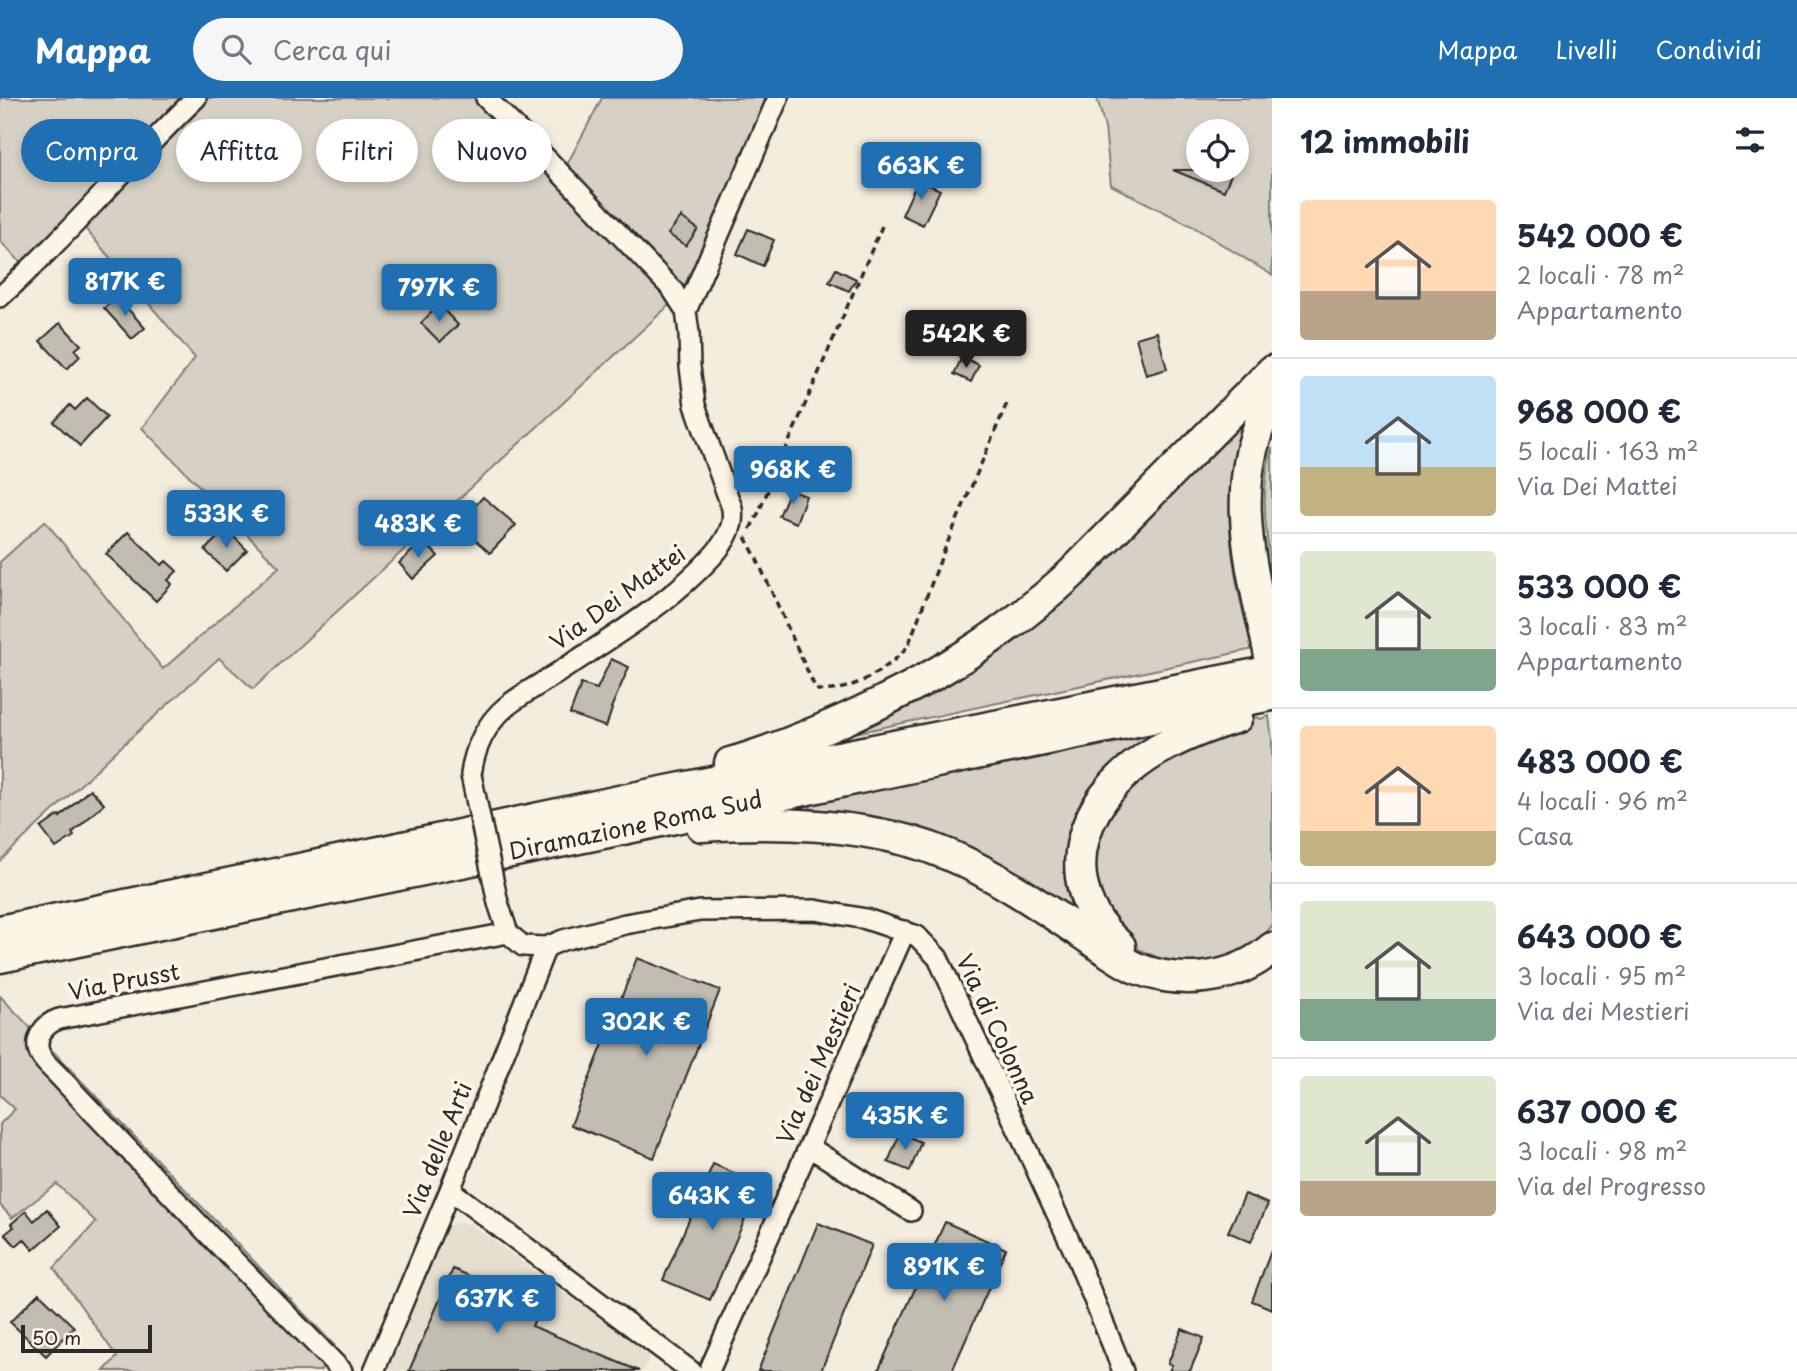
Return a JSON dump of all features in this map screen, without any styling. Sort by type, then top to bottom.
[{"type":"highway","points":[[652,794],[685,777],[799,739],[859,713],[933,676],[990,640],[1036,606],[1071,574],[1272,371]]},
{"type":"highway","points":[[1153,972],[1101,927],[1090,909],[1082,881],[1080,857],[1090,819],[1117,781],[1157,750],[1196,731],[1268,688],[1245,504],[1246,477],[1254,437],[1272,398]]},
{"type":"highway","name":"Diramazione Roma Sud","points":[[0,931],[652,794],[1268,688]]},
{"type":"highway","name":"Diramazione Roma Sud","points":[[0,957],[1157,717],[1268,688]]},
{"type":"highway","points":[[642,825],[684,828],[748,824],[790,825],[866,832],[908,841],[950,855],[1017,891],[1141,970],[1180,977],[1210,977],[1252,963],[1272,948]]},
{"type":"street","points":[[0,297],[29,271],[196,98]]},
{"type":"street","points":[[485,98],[672,289],[686,312],[695,405],[732,508],[738,533]]},
{"type":"street","points":[[686,312],[778,98]]},
{"type":"street","name":"Via Dei Mattei","points":[[508,933],[498,903],[471,775],[473,758],[480,739],[506,706],[612,637],[681,587],[738,533]]},
{"type":"street","name":"Via di Colonna","points":[[546,947],[625,924],[700,911],[815,910],[866,919],[918,936],[938,958],[1075,1252],[1123,1371]]},
{"type":"street","name":"Via dei Mestieri","points":[[709,1371],[905,931]]},
{"type":"street","points":[[508,933],[523,946],[546,947]]},
{"type":"street","name":"Via Prusst","points":[[342,1371],[56,1073],[41,1056],[38,1049],[39,1038],[48,1024],[59,1019],[508,933]]},
{"type":"street","name":"Via delle Arti","points":[[374,1371],[450,1190],[546,947]]},
{"type":"street","points":[[809,1147],[911,1211]]},
{"type":"street","points":[[450,1190],[691,1371]]},
{"type":"path","points":[[882,226],[757,516],[738,533],[755,555],[818,690],[847,687],[881,671],[908,646],[941,558],[1007,403]]},
{"type":"shaded area","points":[[0,98],[486,98],[507,119],[432,119],[432,182],[552,182],[552,164],[562,174],[602,98],[780,98],[691,297],[679,296],[253,689],[219,658],[0,861],[0,562],[45,521],[163,669],[279,567],[142,428],[195,358],[78,220],[29,271],[0,241]]},
{"type":"shaded area","points":[[1097,98],[1272,98],[1272,275],[1192,226],[1111,185],[1105,128]]},
{"type":"shaded area","points":[[1248,403],[1233,466],[1230,511],[1233,559],[1241,605],[1254,649],[832,738],[918,692]]},
{"type":"shaded area","points":[[1272,448],[1272,573],[1267,541],[1265,494]]},
{"type":"shaded area","points":[[1269,716],[1272,740],[1272,926],[1244,951],[1201,963],[1181,964],[1140,950],[1109,923],[1089,859],[1119,786],[1227,724]]},
{"type":"shaded area","points":[[1160,734],[1109,773],[1078,907],[1072,911],[927,831],[892,821],[810,808],[813,803]]},
{"type":"shaded area","points":[[0,996],[335,1346],[320,1371],[104,1371],[117,1357],[54,1268],[96,1222],[57,1184],[12,1218],[0,1205],[0,1124],[15,1109],[0,1095]]},
{"type":"shaded area","points":[[460,1222],[470,1224],[650,1355],[643,1371],[386,1371],[444,1232],[450,1225]]},
{"type":"building","points":[[1173,170],[1186,170],[1186,175]]},
{"type":"building","points":[[918,180],[940,190],[923,225],[902,215]]},
{"type":"building","points":[[1202,182],[1228,182],[1224,191]]},
{"type":"building","points":[[681,217],[698,229],[686,246],[668,234]]},
{"type":"building","points":[[748,229],[774,240],[763,266],[737,254]]},
{"type":"building","points":[[836,269],[856,279],[849,291],[829,282]]},
{"type":"building","points":[[117,297],[145,328],[132,339],[104,308]]},
{"type":"building","points":[[439,305],[458,325],[440,342],[421,323]]},
{"type":"building","points":[[60,323],[81,345],[75,350],[80,356],[67,369],[40,341]]},
{"type":"building","points":[[1157,332],[1167,369],[1146,375],[1136,338]]},
{"type":"building","points":[[962,357],[979,365],[971,382],[954,374]]},
{"type":"building","points":[[87,398],[107,417],[80,446],[54,422],[70,405],[75,410]]},
{"type":"building","points":[[790,490],[806,496],[796,523],[779,516]]},
{"type":"building","points":[[483,497],[516,525],[490,553],[458,525]]},
{"type":"building","points":[[226,529],[247,550],[226,571],[205,550]]},
{"type":"building","points":[[128,532],[162,565],[166,561],[177,571],[168,580],[172,584],[156,601],[106,554]]},
{"type":"building","points":[[423,541],[438,556],[413,579],[399,563]]},
{"type":"building","points":[[611,659],[629,667],[611,708],[606,727],[570,714],[581,684],[597,689]]},
{"type":"building","points":[[90,789],[104,804],[72,833],[74,836],[56,848],[41,828],[59,815],[60,817]]},
{"type":"building","points":[[637,958],[720,990],[654,1158],[571,1125]]},
{"type":"building","points":[[900,1133],[921,1142],[910,1171],[888,1162]]},
{"type":"building","points":[[713,1164],[760,1184],[710,1300],[663,1280]]},
{"type":"building","points":[[1245,1194],[1268,1204],[1251,1242],[1228,1232]]},
{"type":"building","points":[[47,1209],[61,1226],[33,1250],[24,1239],[16,1246],[5,1234],[14,1227],[11,1224],[26,1211],[34,1221]]},
{"type":"building","points":[[945,1222],[1006,1249],[952,1371],[878,1371]]},
{"type":"building","points":[[818,1223],[872,1245],[821,1371],[758,1371]]},
{"type":"building","points":[[1272,1251],[1272,1309],[1252,1301]]},
{"type":"building","points":[[453,1269],[541,1306],[532,1326],[639,1371],[409,1371]]},
{"type":"building","points":[[39,1293],[74,1327],[46,1356],[10,1322]]},
{"type":"building","points":[[1182,1329],[1204,1338],[1190,1371],[1169,1371],[1172,1365],[1168,1363]]}]
